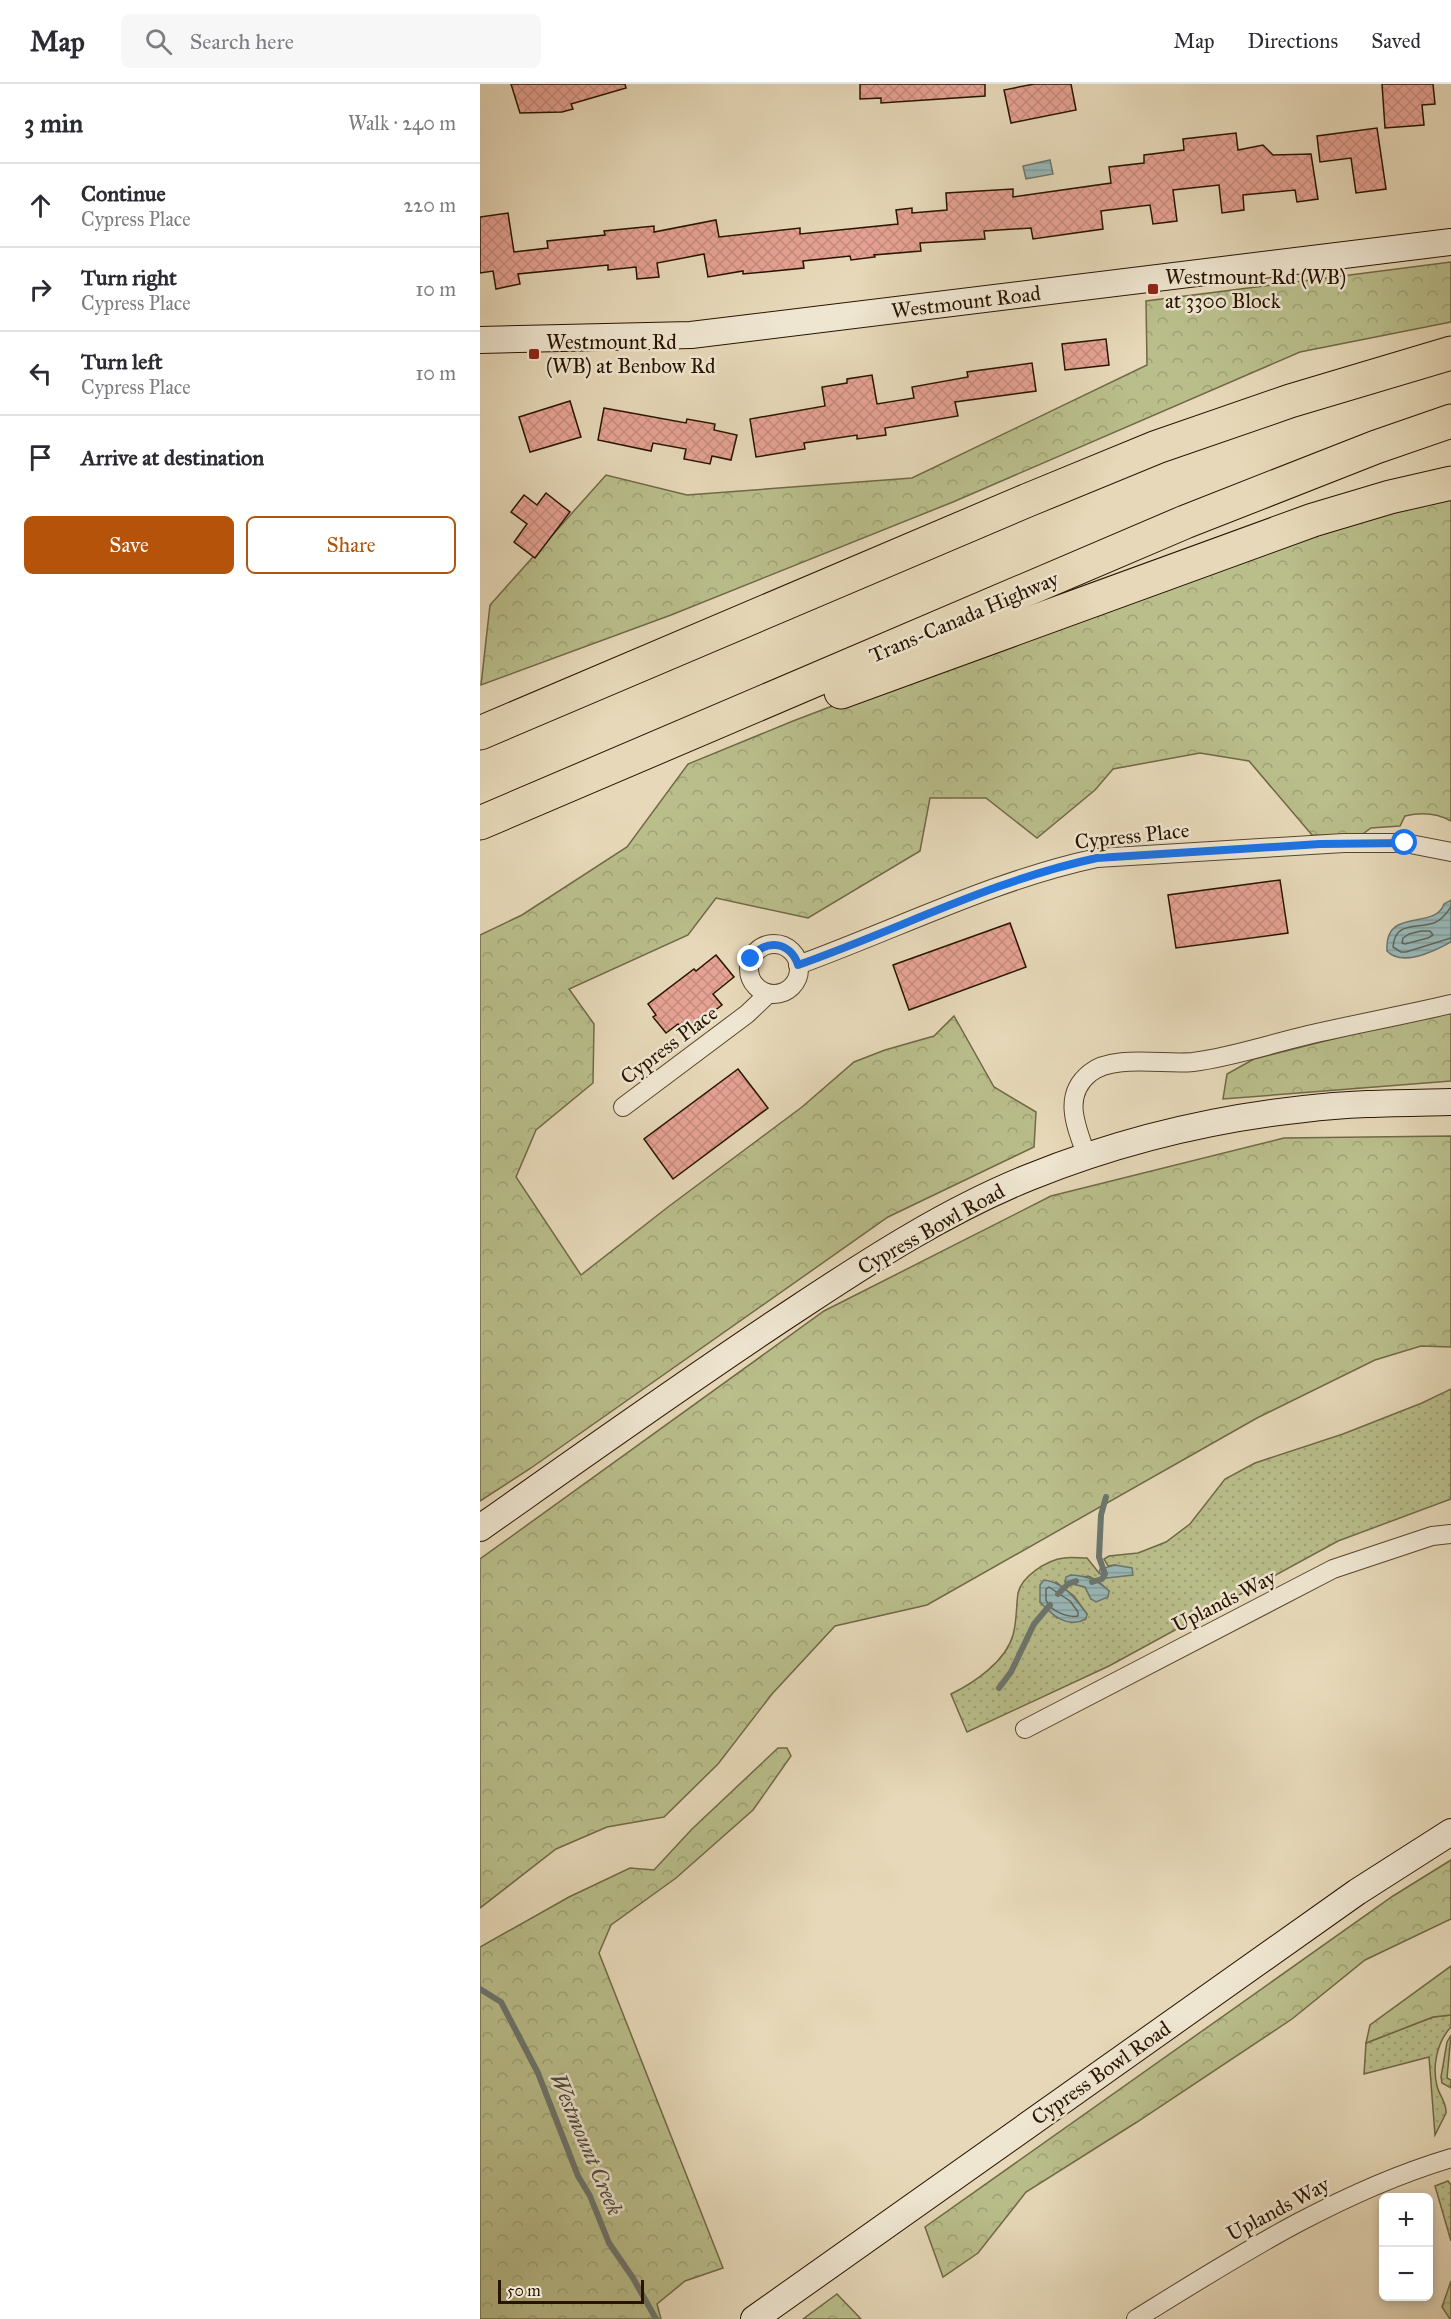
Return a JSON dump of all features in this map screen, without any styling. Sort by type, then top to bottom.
[{"type":"highway","points":[[480,733],[1147,451],[1290,401],[1451,353]]},
{"type":"highway","name":"Trans-Canada Highway","points":[[480,823],[1185,522],[1365,451],[1451,421]]},
{"type":"highway","points":[[644,753],[849,689],[1313,520],[1390,497],[1451,483]]},
{"type":"street","name":"Westmount Road","points":[[480,340],[691,335],[1451,242]]},
{"type":"street","name":"Cypress Place","points":[[623,1107],[747,1014],[768,994],[790,989],[798,976],[798,965],[984,893],[1067,865],[1097,858],[1344,843],[1405,843],[1451,852]]},
{"type":"street","points":[[768,994],[756,987],[749,974],[754,953],[767,945],[782,946],[794,955],[798,965]]},
{"type":"street","points":[[1087,1156],[1073,1113],[1073,1100],[1079,1085],[1095,1069],[1120,1063],[1177,1063],[1208,1059],[1451,1004]]},
{"type":"street","name":"Cypress Bowl Road","points":[[480,1528],[690,1380],[867,1263],[976,1201],[1087,1156],[1159,1136],[1240,1119],[1304,1109],[1375,1103],[1451,1102]]},
{"type":"street","name":"Uplands Way","points":[[1025,1729],[1333,1569],[1432,1536],[1451,1534]]},
{"type":"street","name":"Cypress Bowl Road","points":[[754,2319],[1357,1892],[1451,1832]]},
{"type":"street","name":"Uplands Way","points":[[1136,2319],[1239,2255],[1345,2198],[1451,2158]]},
{"type":"green space","points":[[1451,262],[1451,322],[1300,352],[953,502],[671,615],[481,685],[490,605],[606,475],[687,495],[912,478],[1147,365],[1146,301]]},
{"type":"green space","points":[[1451,499],[1451,821],[1435,815],[1417,814],[1405,816],[1400,826],[1371,828],[1360,836],[1312,835],[1249,761],[1200,753],[1113,769],[1095,790],[1037,838],[986,798],[930,798],[920,851],[808,918],[716,898],[688,935],[569,989],[594,1024],[593,1083],[536,1130],[516,1177],[581,1275],[802,1107],[854,1062],[885,1050],[934,1036],[954,1016],[994,1087],[1036,1112],[1034,1147],[888,1217],[531,1468],[480,1501],[480,935],[522,915],[627,847],[688,764],[793,721],[1190,570],[1400,506]]},
{"type":"green space","points":[[1451,1009],[1451,1081],[1223,1099],[1227,1074],[1254,1059]]},
{"type":"green space","points":[[1451,1136],[1451,1347],[1421,1346],[1375,1360],[1257,1418],[927,1605],[835,1626],[772,1694],[718,1764],[664,1817],[607,1827],[556,1849],[480,1908],[480,1559],[824,1311],[1051,1196],[1284,1138]]},
{"type":"green space","points":[[1451,1389],[1451,1499],[1338,1541],[1109,1666],[967,1732],[951,1694],[979,1677],[1004,1654],[1013,1635],[1020,1587],[1036,1570],[1057,1559],[1087,1558],[1099,1573],[1107,1578],[1115,1565],[1108,1566],[1104,1559],[1109,1556],[1138,1553],[1166,1542],[1190,1524],[1225,1479],[1255,1463],[1343,1434]],"holes":[[[1088,1576],[1098,1581],[1109,1591],[1091,1599],[1085,1587],[1065,1582]],[[1056,1582],[1074,1596],[1087,1614],[1057,1618],[1040,1602]]]},
{"type":"green space","points":[[778,1748],[787,1748],[791,1756],[753,1810],[676,1878],[611,1925],[599,1953],[723,2268],[685,2281],[657,2304],[661,2319],[480,2319],[480,1947],[569,1897],[630,1868],[654,1870],[692,1829]]},
{"type":"green space","points":[[1451,1860],[1451,1919],[1365,1960],[1292,2019],[1137,2122],[1026,2192],[978,2253],[943,2277],[925,2227],[1393,1896]]},
{"type":"green space","points":[[1451,1966],[1451,2015],[1433,2017],[1366,2043],[1370,2025]]},
{"type":"green space","points":[[1451,2015],[1451,2027],[1439,2047],[1436,2062],[1437,2086],[1446,2113],[1435,2135],[1429,2057],[1364,2074],[1366,2043],[1433,2017]]},
{"type":"green space","points":[[1451,2035],[1447,2078],[1451,2080],[1451,2088],[1442,2083],[1441,2077],[1447,2042]]},
{"type":"green space","points":[[1448,2181],[1451,2185],[1451,2241],[1435,2186]]},
{"type":"green space","points":[[1451,2281],[1451,2319],[1450,2319],[1442,2307]]},
{"type":"green space","points":[[837,2294],[861,2319],[803,2319]]},
{"type":"water","points":[[1050,160],[1053,174],[1026,179],[1023,166]]},
{"type":"water","points":[[1451,900],[1451,942],[1428,953],[1410,958],[1393,956],[1387,951],[1388,937],[1393,928],[1401,923],[1431,916],[1439,912],[1444,904]]},
{"type":"water","points":[[1115,1565],[1132,1568],[1133,1575],[1107,1578],[1099,1573],[1100,1569]]},
{"type":"water","points":[[1071,1575],[1096,1581],[1109,1591],[1108,1597],[1096,1602],[1091,1599],[1085,1587],[1065,1582],[1066,1577]]},
{"type":"water","points":[[1044,1580],[1058,1584],[1069,1592],[1087,1614],[1086,1619],[1079,1622],[1066,1621],[1050,1612],[1040,1602],[1040,1585]]},
{"type":"building","points":[[511,84],[625,84],[626,88],[571,104],[573,109],[562,112],[520,113]]},
{"type":"building","points":[[860,84],[985,84],[985,96],[881,103],[881,98],[860,99]]},
{"type":"building","points":[[1034,84],[1071,84],[1076,110],[1011,123],[1004,90]]},
{"type":"building","points":[[1382,84],[1433,84],[1435,104],[1422,105],[1424,125],[1385,128]]},
{"type":"building","points":[[1377,128],[1386,189],[1356,193],[1351,158],[1320,162],[1317,136]]},
{"type":"building","points":[[1236,133],[1238,150],[1263,145],[1273,155],[1311,154],[1318,199],[1297,202],[1295,190],[1243,195],[1244,210],[1222,213],[1219,185],[1173,190],[1177,221],[1153,224],[1150,205],[1101,211],[1103,229],[1033,239],[1031,228],[984,231],[985,239],[920,243],[921,251],[874,255],[875,257],[851,260],[850,256],[803,261],[804,268],[743,274],[743,271],[708,277],[704,254],[657,263],[659,277],[637,279],[636,267],[608,270],[608,265],[518,274],[520,284],[496,289],[493,271],[480,273],[480,217],[508,213],[514,252],[548,248],[547,241],[605,235],[604,231],[654,226],[654,232],[716,220],[719,237],[800,228],[800,234],[898,224],[896,210],[912,208],[912,213],[947,210],[946,193],[1013,189],[1013,197],[1111,183],[1109,167],[1144,163],[1144,155],[1184,150],[1183,139]]},
{"type":"building","points":[[1106,339],[1109,365],[1065,370],[1062,344]]},
{"type":"building","points":[[1032,363],[1036,391],[955,402],[958,416],[885,428],[886,435],[857,439],[857,435],[804,443],[805,449],[756,457],[750,419],[825,406],[822,387],[847,383],[847,379],[872,375],[877,404],[914,398],[912,387],[968,377],[967,372]]},
{"type":"building","points":[[570,401],[581,437],[530,452],[519,417]]},
{"type":"building","points":[[604,408],[686,423],[687,419],[715,424],[714,430],[737,435],[731,460],[712,456],[710,464],[684,459],[686,449],[653,443],[651,451],[598,440]]},
{"type":"building","points":[[546,493],[570,512],[535,558],[514,542],[527,524],[511,512],[524,495],[537,505]]},
{"type":"building","points":[[1280,880],[1288,933],[1176,948],[1168,895]]},
{"type":"building","points":[[1010,923],[1026,967],[909,1010],[893,965]]},
{"type":"building","points":[[716,955],[734,977],[713,994],[722,1005],[699,1023],[697,1020],[683,1030],[678,1024],[666,1033],[653,1017],[656,1015],[648,1004]]},
{"type":"building","points":[[738,1069],[768,1108],[673,1179],[644,1139]]},
{"type":"waterway","points":[[1092,1582],[1102,1579],[1105,1574],[1099,1557],[1101,1515],[1106,1497]]},
{"type":"waterway","points":[[1058,1594],[1068,1584],[1076,1581]]},
{"type":"waterway","points":[[999,1688],[1011,1672],[1034,1624],[1050,1605]]},
{"type":"waterway","name":"Westmount Creek","points":[[480,1989],[501,2002],[538,2073],[578,2176],[590,2196],[609,2243],[633,2278],[656,2319]]},
{"type":"place","name":"Westmount Rd (WB) at 3300 Block","points":[[1153,289]]},
{"type":"place","name":"Westmount Rd (WB) at Benbow Rd","points":[[534,354]]},
{"type":"route","points":[[751,959],[760,948],[775,944],[789,949],[798,965],[984,893],[1067,865],[1097,858],[1320,844],[1405,843]]}]
